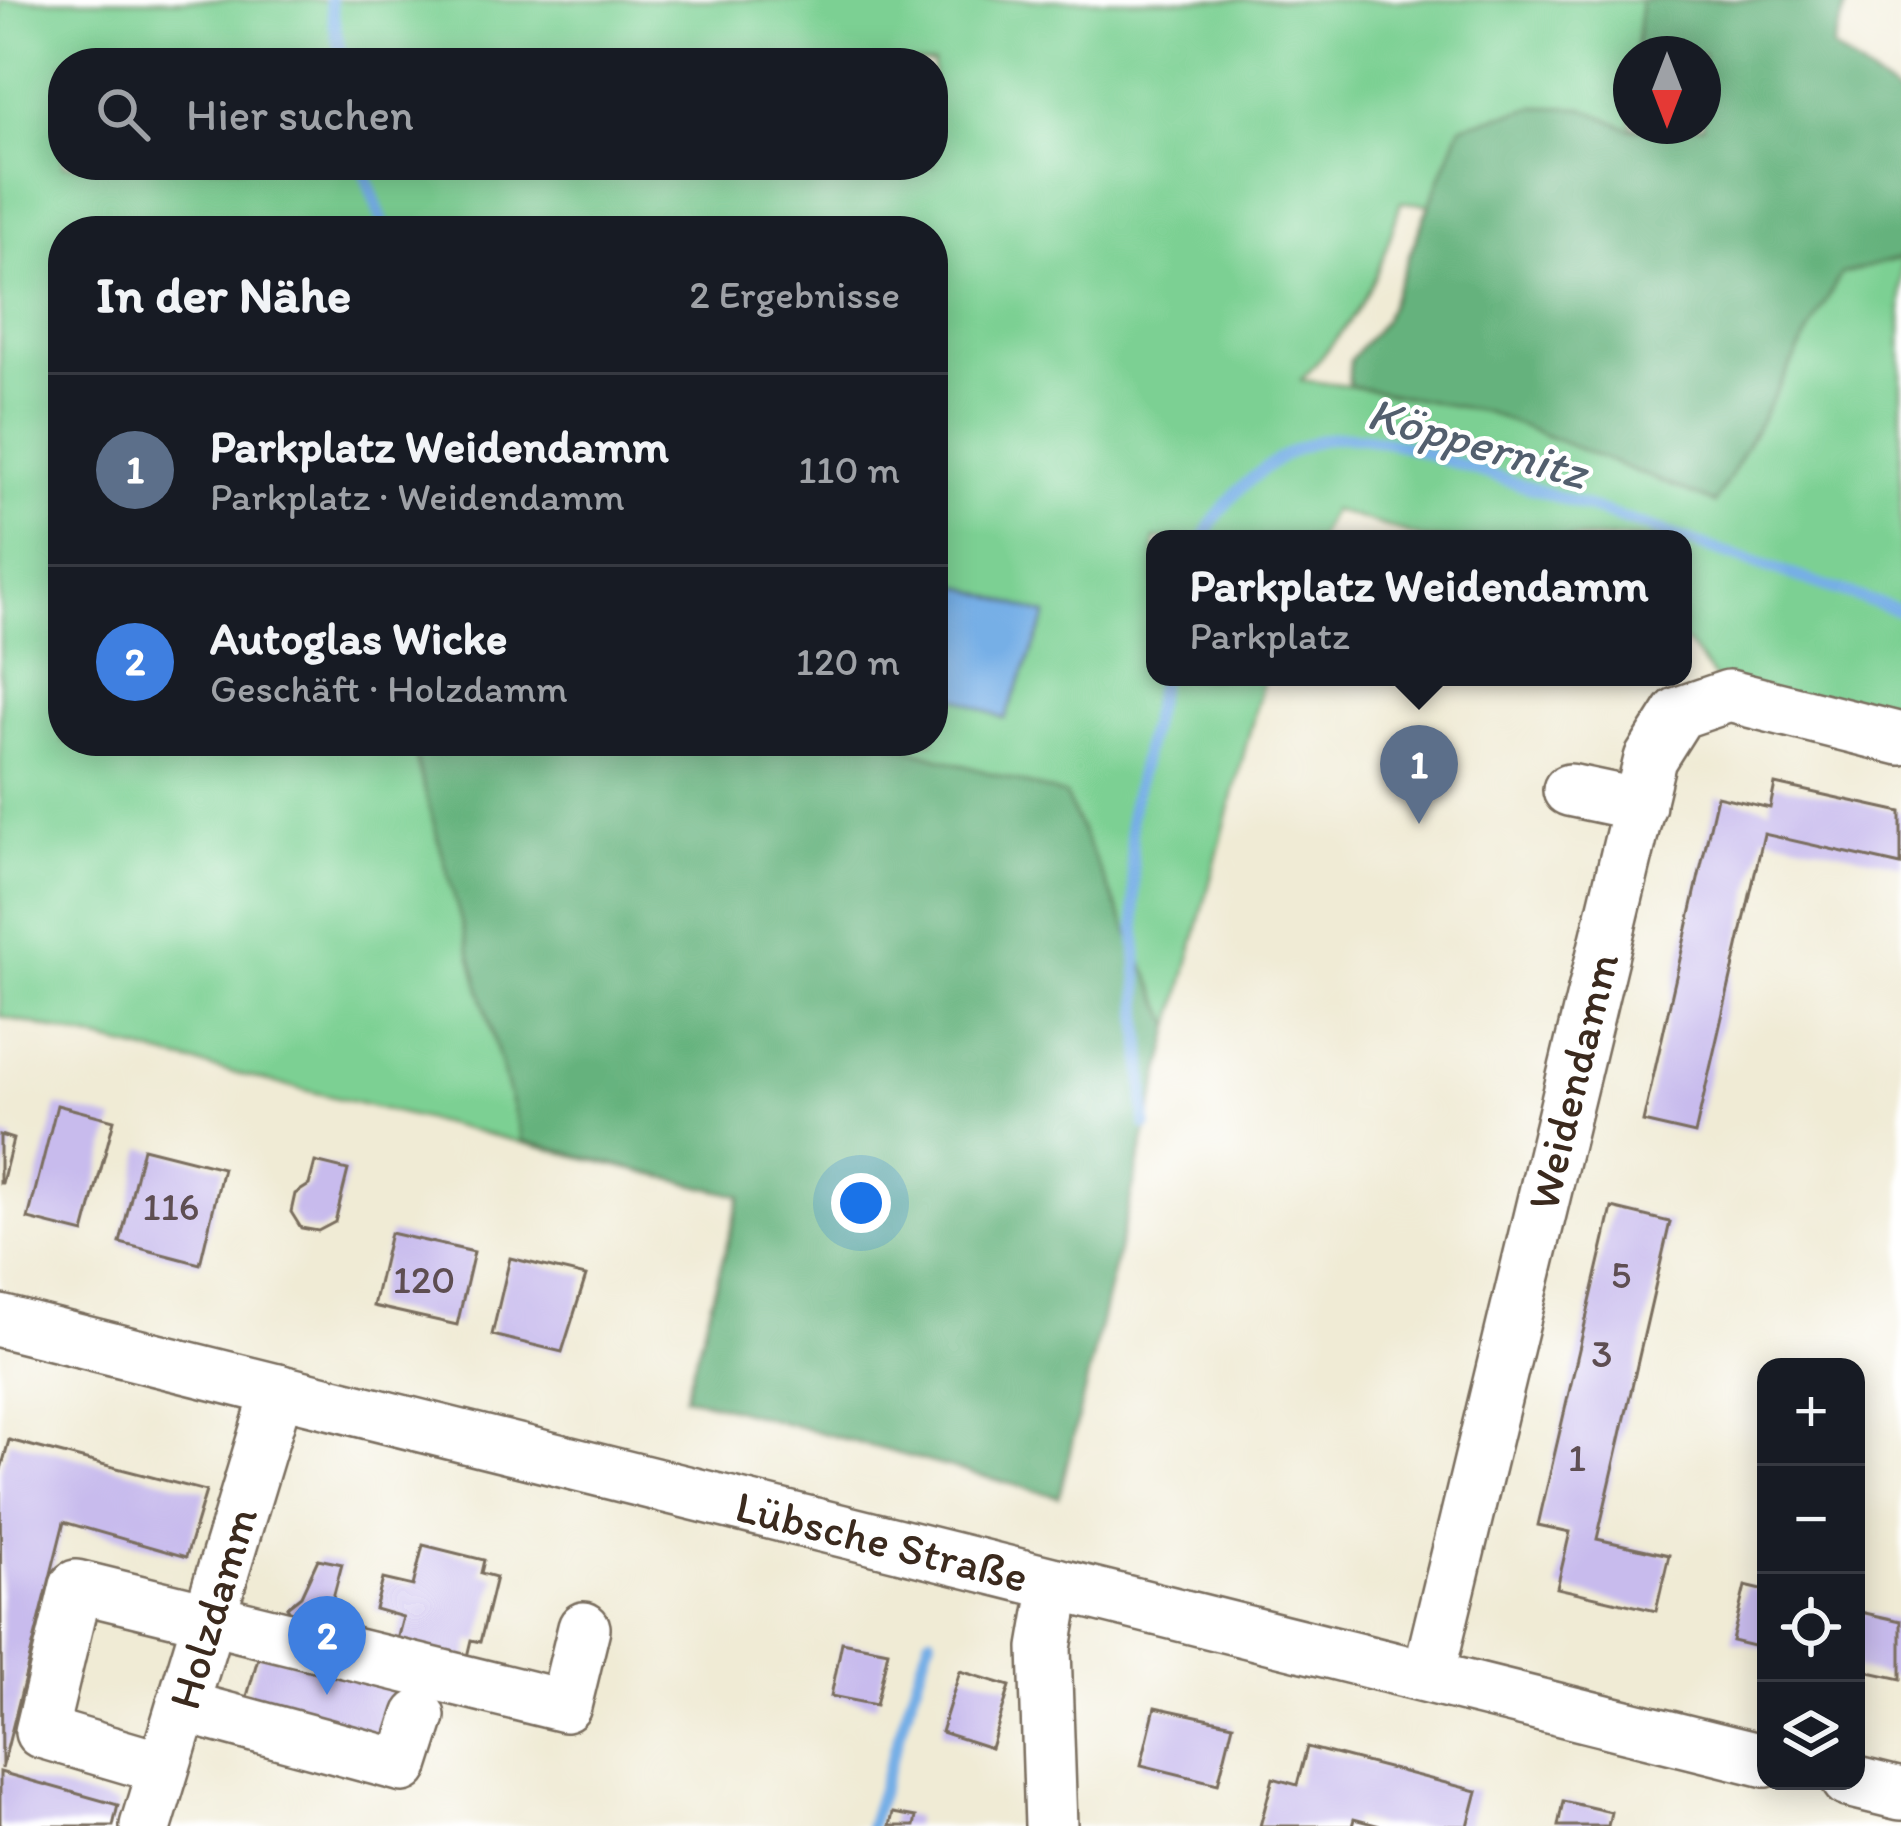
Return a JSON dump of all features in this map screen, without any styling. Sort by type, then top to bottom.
[{"type":"street","name":"Weidendamm","points":[[1428,1676],[1444,1534],[1520,1220],[1650,759],[1679,713],[1730,696],[1901,739]]},
{"type":"street","points":[[1569,790],[1640,805]]},
{"type":"street","name":"Lübsche Straße","points":[[0,1321],[1757,1759]]},
{"type":"street","name":"Holzdamm","points":[[146,1826],[278,1390]]},
{"type":"street","points":[[1051,1826],[1045,1648],[1056,1584]]},
{"type":"street","points":[[163,1768],[41,1732],[76,1586],[565,1706],[584,1628]]},
{"type":"street","points":[[184,1707],[403,1766],[419,1716]]},
{"type":"street","points":[[1865,1785],[1901,1794]]},
{"type":"green space","points":[[0,0],[1848,0],[1832,48],[1901,98],[1901,739],[1729,696],[1692,650],[1692,530],[1397,530],[1332,510],[1322,530],[1146,530],[1146,686],[1262,686],[1121,1220],[685,1396],[740,1196],[0,1016]],"holes":[[[1401,202],[1429,204],[1384,320],[1350,360],[1348,386],[1301,380],[1364,299]]]},
{"type":"green space","points":[[1641,0],[1848,0],[1832,48],[1901,98],[1901,258],[1841,274],[1715,503],[1486,412],[1349,386],[1350,360],[1384,320],[1461,126],[1535,107],[1583,108],[1613,121],[1613,144],[1721,144],[1721,36],[1638,36]]},
{"type":"green space","points":[[415,756],[932,756],[1065,795],[1172,1026],[1059,1497],[685,1396],[741,1196],[522,1141]]},
{"type":"water","points":[[948,582],[1047,615],[1005,719],[948,694]]},
{"type":"building","points":[[1775,784],[1901,812],[1901,865],[1764,834],[1695,1134],[1643,1122],[1717,796],[1770,808]]},
{"type":"building","points":[[57,1105],[114,1120],[84,1233],[28,1219]]},
{"type":"building","points":[[0,1135],[13,1139],[2,1183],[0,1183]]},
{"type":"building","points":[[143,1148],[223,1168],[200,1264],[120,1243]]},
{"type":"building","points":[[315,1162],[348,1170],[335,1222],[318,1231],[301,1228],[291,1212],[295,1194],[309,1185]]},
{"type":"building","points":[[1612,1208],[1670,1222],[1597,1539],[1669,1555],[1656,1611],[1557,1588],[1570,1532],[1538,1525]]},
{"type":"building","points":[[390,1233],[474,1252],[457,1325],[373,1306]]},
{"type":"building","points":[[510,1258],[586,1276],[562,1352],[492,1335]]},
{"type":"building","points":[[9,1440],[206,1491],[186,1557],[64,1522],[2,1769],[0,1473]]},
{"type":"building","points":[[423,1545],[484,1560],[481,1573],[496,1577],[480,1642],[471,1640],[466,1661],[396,1644],[403,1617],[375,1609],[383,1579],[413,1586]]},
{"type":"building","points":[[318,1559],[342,1564],[327,1621],[305,1633],[287,1607],[301,1596]]},
{"type":"building","points":[[1745,1586],[1757,1589],[1757,1647],[1732,1641]]},
{"type":"building","points":[[1865,1613],[1901,1621],[1901,1679],[1865,1671]]},
{"type":"building","points":[[842,1642],[888,1651],[876,1705],[831,1696]]},
{"type":"building","points":[[260,1651],[407,1694],[394,1740],[243,1710]]},
{"type":"building","points":[[960,1671],[1010,1686],[991,1748],[941,1732]]},
{"type":"building","points":[[1155,1707],[1233,1724],[1218,1784],[1141,1765]]},
{"type":"building","points":[[1307,1747],[1477,1791],[1468,1826],[1380,1826],[1354,1819],[1352,1826],[1260,1826],[1273,1778],[1297,1785]]},
{"type":"building","points":[[0,1772],[118,1805],[113,1826],[0,1826]]},
{"type":"building","points":[[1563,1801],[1611,1812],[1608,1826],[1558,1826]]},
{"type":"building","points":[[893,1813],[916,1817],[914,1826],[890,1826]]},
{"type":"waterway","points":[[330,0],[339,48]]},
{"type":"waterway","points":[[367,180],[381,216]]},
{"type":"waterway","name":"Köppernitz","points":[[1209,530],[1238,491],[1271,464],[1334,437],[1401,445],[1657,530]]},
{"type":"waterway","name":"Köppernitz","points":[[1692,542],[1901,611]]},
{"type":"waterway","name":"Köppernitz","points":[[1146,1125],[1130,817],[1159,686]]},
{"type":"waterway","name":"Köppernitz","points":[[870,1826],[930,1638]]},
{"type":"place","name":"Parkplatz Weidendamm","points":[[1419,824]]},
{"type":"place","name":"Autoglas Wicke","points":[[327,1695]]}]
